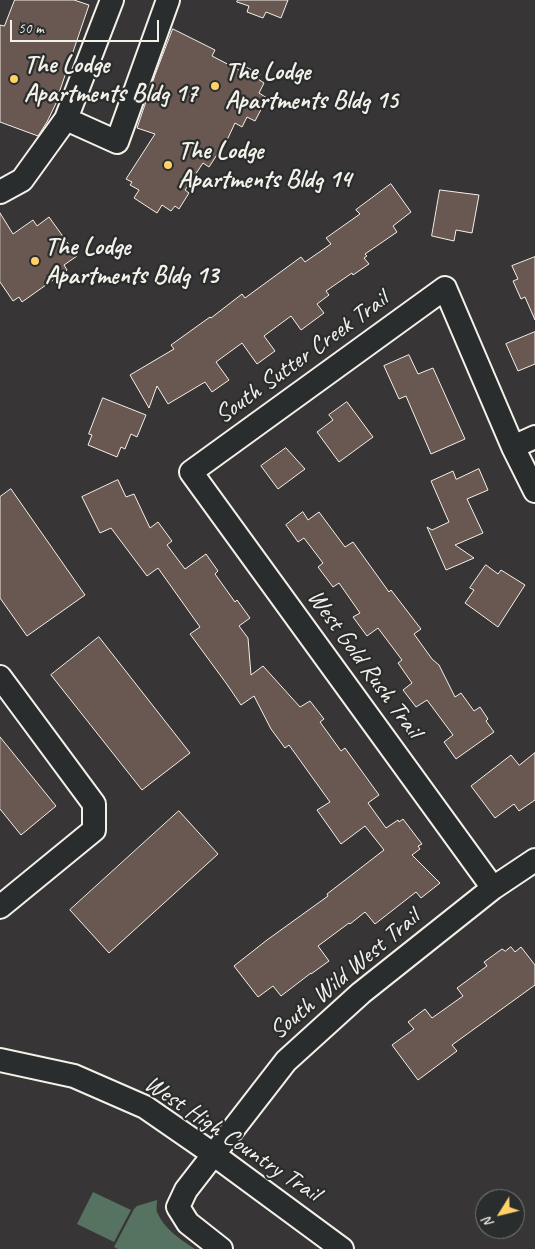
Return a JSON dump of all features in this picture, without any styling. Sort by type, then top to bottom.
[{"type":"street","points":[[0,192],[22,180],[66,119],[112,0]]},
{"type":"street","points":[[66,119],[117,142],[168,0]]},
{"type":"street","name":"South Sutter Creek Trail","points":[[191,472],[445,288],[513,447]]},
{"type":"street","points":[[535,437],[513,447],[535,491]]},
{"type":"street","name":"West Gold Rush Trail","points":[[191,472],[493,888]]},
{"type":"street","points":[[0,677],[94,804],[94,830],[0,907]]},
{"type":"street","name":"South Wild West Trail","points":[[221,1249],[188,1223],[178,1207],[186,1190],[286,1061],[361,993],[493,888],[535,860]]},
{"type":"street","name":"West High Country Trail","points":[[0,1060],[74,1076],[145,1107],[213,1154],[342,1249]]},
{"type":"green space","points":[[93,1192],[131,1210],[114,1242],[77,1224]]},
{"type":"green space","points":[[157,1200],[157,1212],[164,1224],[195,1249],[118,1249],[114,1247],[134,1209],[137,1206]]},
{"type":"building","points":[[15,0],[74,0],[89,5],[59,97],[38,136],[0,122],[0,25],[4,26]]},
{"type":"building","points":[[238,0],[288,0],[281,18],[266,12],[263,18],[247,12],[249,6],[237,2]]},
{"type":"building","points":[[173,29],[215,50],[212,56],[241,71],[244,66],[260,74],[258,79],[264,83],[259,93],[267,98],[255,121],[247,117],[242,127],[235,123],[228,138],[209,167],[203,163],[185,190],[189,193],[179,209],[175,206],[171,211],[162,205],[157,213],[134,198],[139,190],[130,185],[132,182],[126,179],[155,134],[137,128]]},
{"type":"building","points":[[391,184],[411,212],[393,226],[397,232],[365,254],[367,256],[364,258],[369,264],[326,291],[329,295],[317,304],[324,313],[301,330],[291,316],[264,336],[275,351],[257,364],[242,343],[216,362],[229,380],[212,392],[205,382],[168,404],[157,386],[149,408],[130,375],[174,349],[171,345],[242,294],[245,298],[301,257],[305,262],[331,244],[326,238],[360,214],[356,210]]},
{"type":"building","points":[[440,190],[479,195],[472,233],[456,230],[454,241],[432,236]]},
{"type":"building","name":"The Lodge Apartments Bldg 13","points":[[0,213],[13,234],[33,220],[37,226],[49,217],[77,256],[64,265],[67,270],[22,302],[19,297],[13,301],[0,282]]},
{"type":"building","points":[[535,257],[535,320],[525,297],[521,299],[513,281],[518,279],[512,266]]},
{"type":"building","points":[[535,332],[535,364],[518,371],[506,344]]},
{"type":"building","points":[[409,355],[418,374],[433,368],[465,439],[431,454],[406,396],[399,399],[384,366]]},
{"type":"building","points":[[103,398],[146,415],[137,437],[131,434],[125,449],[121,447],[117,457],[88,445],[92,435],[89,434]]},
{"type":"building","points":[[347,402],[373,437],[339,462],[317,432],[333,420],[329,415]]},
{"type":"building","points":[[286,448],[305,469],[278,489],[261,466]]},
{"type":"building","points":[[479,469],[488,490],[467,499],[483,533],[455,545],[474,558],[446,570],[427,527],[432,530],[449,522],[431,481],[453,471],[456,479]]},
{"type":"building","points":[[118,480],[126,497],[134,494],[150,528],[158,522],[172,541],[167,545],[185,569],[206,554],[218,571],[215,574],[235,602],[237,600],[250,618],[239,626],[248,638],[251,675],[263,666],[300,707],[310,701],[324,719],[320,722],[341,751],[345,748],[379,795],[368,803],[386,828],[403,819],[422,844],[418,846],[420,849],[412,855],[440,883],[421,898],[416,892],[375,924],[365,912],[349,923],[318,946],[329,961],[281,996],[273,986],[258,997],[234,966],[328,896],[327,894],[384,850],[365,826],[341,844],[317,810],[330,802],[289,745],[285,748],[271,729],[254,696],[241,705],[190,634],[200,627],[158,568],[147,576],[111,528],[100,533],[82,497]]},
{"type":"building","points":[[11,489],[85,595],[27,636],[0,598],[0,497]]},
{"type":"building","points":[[303,512],[308,520],[319,512],[345,547],[353,542],[389,592],[391,590],[421,629],[414,634],[432,659],[439,665],[455,697],[461,693],[474,711],[480,707],[488,719],[486,721],[494,732],[456,759],[444,742],[453,735],[427,700],[416,707],[403,690],[412,683],[398,663],[402,660],[378,628],[367,636],[353,617],[360,613],[339,583],[333,587],[318,567],[323,563],[304,538],[298,542],[286,525]]},
{"type":"building","points":[[486,565],[498,574],[501,570],[525,585],[498,627],[465,603],[474,590],[470,588]]},
{"type":"building","points":[[99,637],[190,753],[142,790],[51,675]]},
{"type":"building","points":[[0,737],[56,806],[21,835],[0,809]]},
{"type":"building","points":[[535,753],[535,800],[519,811],[514,804],[495,818],[471,786],[511,755],[519,765]]},
{"type":"building","points":[[179,811],[218,854],[109,953],[70,910]]},
{"type":"building","points":[[511,947],[515,952],[521,947],[535,965],[535,985],[452,1045],[457,1051],[418,1080],[392,1045],[414,1029],[408,1022],[425,1009],[432,1018],[463,996],[457,988],[487,966],[484,962],[502,949],[505,951]]},
{"type":"place","name":"The Lodge Apartments Bldg 17","points":[[14,79]]},
{"type":"place","name":"The Lodge Apartments Bldg 15","points":[[215,86]]},
{"type":"place","name":"The Lodge Apartments Bldg 14","points":[[168,165]]},
{"type":"place","name":"The Lodge Apartments Bldg 13","points":[[35,261]]}]
